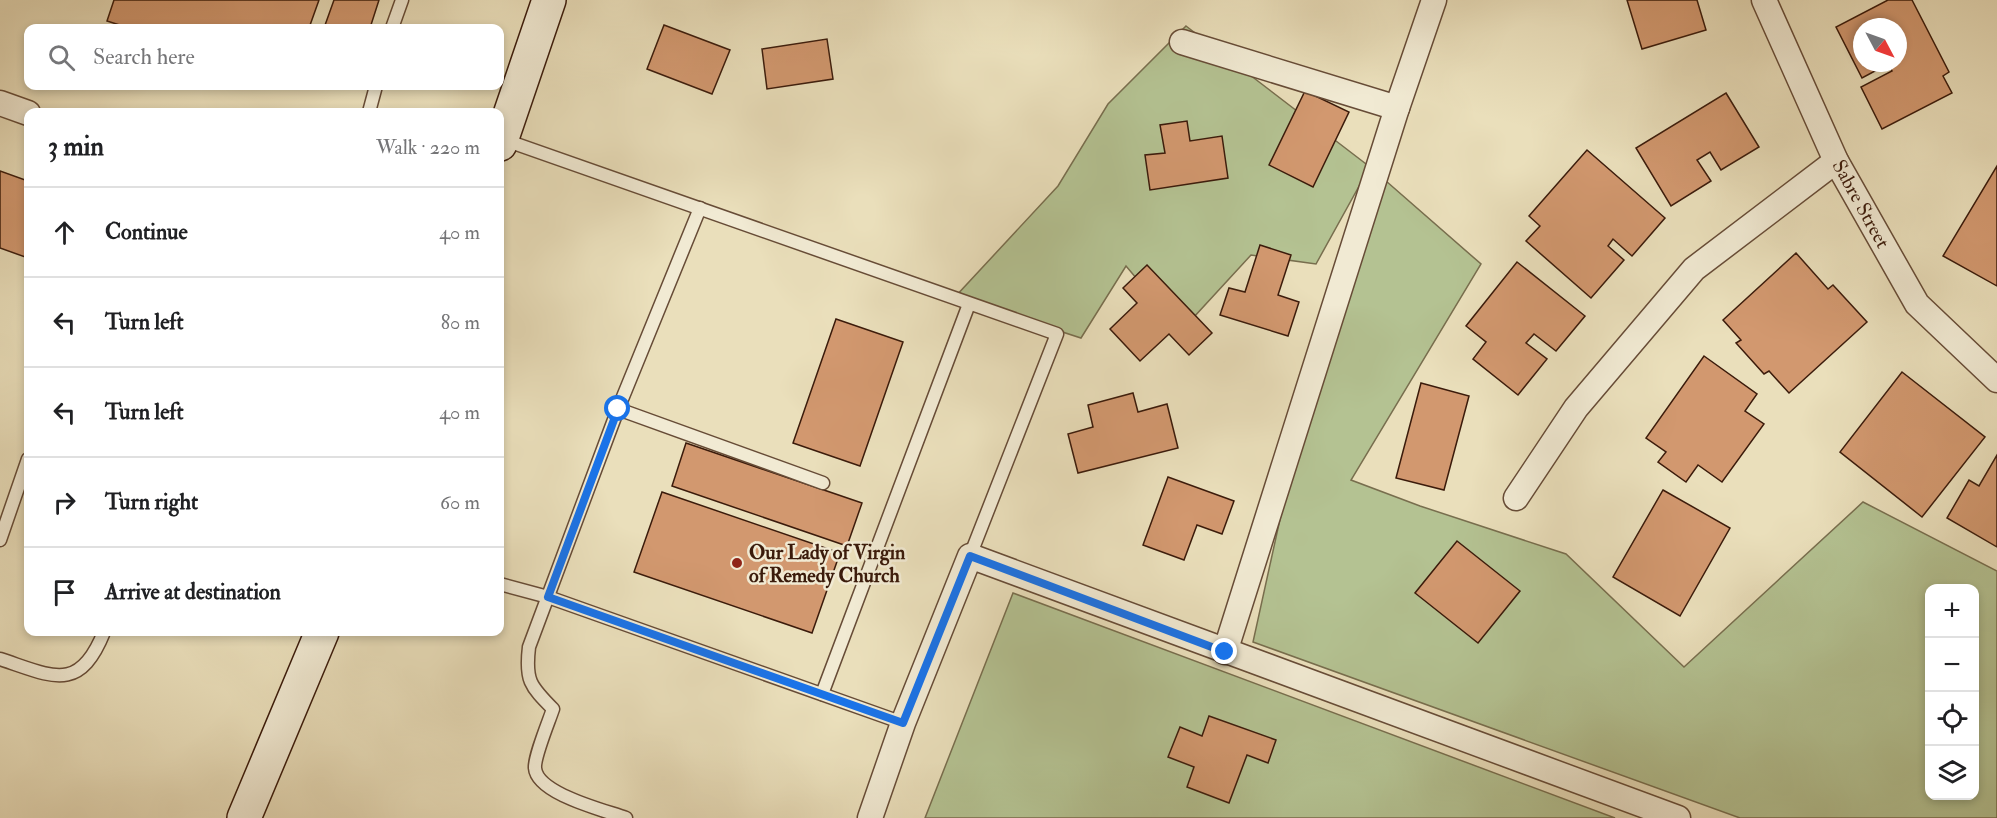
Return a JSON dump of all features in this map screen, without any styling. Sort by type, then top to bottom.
[{"type":"main road","points":[[504,129],[549,0]]},
{"type":"main road","points":[[244,818],[320,636]]},
{"type":"street","points":[[1225,652],[1397,108],[1434,0]]},
{"type":"street","name":"Sabre Street","points":[[1764,0],[1836,161],[1917,304],[1997,380]]},
{"type":"street","points":[[1182,42],[1397,108]]},
{"type":"street","points":[[0,103],[24,112]]},
{"type":"street","points":[[1516,498],[1576,408],[1694,268],[1836,161]]},
{"type":"street","points":[[870,818],[903,723],[970,556],[1678,818]]},
{"type":"lane","points":[[393,24],[402,0]]},
{"type":"lane","points":[[370,108],[375,90]]},
{"type":"lane","points":[[504,142],[700,208],[1057,334],[970,556]]},
{"type":"lane","points":[[626,818],[548,788],[537,777],[534,766],[553,710],[534,690],[526,668],[529,647],[618,409],[700,208]]},
{"type":"lane","points":[[822,694],[969,304]]},
{"type":"lane","points":[[618,409],[823,483]]},
{"type":"lane","points":[[0,540],[24,471]]},
{"type":"lane","points":[[504,585],[548,597],[903,723]]},
{"type":"lane","points":[[0,659],[50,676],[70,675],[84,666],[97,650],[102,636]]},
{"type":"green space","points":[[1186,26],[1370,167],[1481,264],[1351,480],[1420,506],[1566,554],[1684,667],[1863,502],[1997,571],[1997,818],[1740,818],[1253,642],[1295,451],[1368,170],[1316,264],[1251,255],[1181,331],[1126,266],[1081,338],[955,297],[1058,186],[1108,104]]},
{"type":"green space","points":[[1013,593],[1615,818],[925,818]]},
{"type":"building","points":[[114,0],[319,0],[310,24],[116,24],[107,21]]},
{"type":"building","points":[[334,0],[379,0],[371,24],[325,24]]},
{"type":"building","points":[[1627,0],[1697,0],[1706,30],[1642,49]]},
{"type":"building","points":[[1888,0],[1912,0],[1949,72],[1943,76],[1952,93],[1882,129],[1861,87],[1890,72],[1907,72],[1907,18],[1853,18]]},
{"type":"building","points":[[1853,18],[1853,60],[1836,27]]},
{"type":"building","points":[[664,25],[730,50],[712,94],[647,69]]},
{"type":"building","points":[[827,39],[833,79],[767,89],[762,49]]},
{"type":"building","points":[[1859,72],[1873,72],[1862,78]]},
{"type":"building","points":[[1305,91],[1349,112],[1313,187],[1269,165]]},
{"type":"building","points":[[1726,93],[1759,147],[1721,170],[1710,152],[1697,160],[1711,181],[1671,206],[1636,148]]},
{"type":"building","points":[[1187,121],[1190,141],[1222,136],[1228,178],[1150,190],[1145,155],[1165,153],[1160,125]]},
{"type":"building","points":[[1587,150],[1665,218],[1632,256],[1613,239],[1608,246],[1624,260],[1591,298],[1526,241],[1540,226],[1529,216]]},
{"type":"building","points":[[1997,166],[1997,286],[1943,256]]},
{"type":"building","points":[[0,171],[24,180],[24,257],[0,248]]},
{"type":"building","points":[[1260,245],[1291,255],[1278,295],[1299,302],[1288,336],[1220,315],[1229,288],[1245,292]]},
{"type":"building","points":[[1796,253],[1828,289],[1833,285],[1867,322],[1789,393],[1769,371],[1764,374],[1736,343],[1741,340],[1723,320]]},
{"type":"building","points":[[1517,262],[1585,316],[1556,351],[1534,334],[1526,343],[1547,359],[1518,395],[1473,359],[1486,342],[1466,326]]},
{"type":"building","points":[[1147,265],[1212,333],[1189,355],[1169,334],[1140,361],[1110,329],[1137,303],[1123,288]]},
{"type":"building","points":[[836,319],[903,342],[860,466],[793,443]]},
{"type":"building","points":[[1704,356],[1757,394],[1745,411],[1764,424],[1722,482],[1698,465],[1686,482],[1658,462],[1666,452],[1646,438]]},
{"type":"building","points":[[1902,372],[1985,437],[1922,517],[1840,452]]},
{"type":"building","points":[[1421,383],[1469,396],[1444,490],[1396,478]]},
{"type":"building","points":[[1133,393],[1138,412],[1167,404],[1178,448],[1078,473],[1068,434],[1093,427],[1088,405]]},
{"type":"building","points":[[686,443],[862,503],[847,546],[672,486]]},
{"type":"building","points":[[1997,455],[1997,547],[1947,518],[1969,480],[1979,486]]},
{"type":"building","points":[[1168,477],[1234,501],[1222,534],[1197,525],[1184,560],[1143,545]]},
{"type":"building","points":[[1663,490],[1730,528],[1680,616],[1613,577]]},
{"type":"building","name":"Our Lady of Virgin of Remedy Church","points":[[662,492],[840,553],[812,633],[634,572]]},
{"type":"building","points":[[1457,541],[1520,591],[1478,643],[1415,593]]},
{"type":"building","points":[[1209,716],[1276,740],[1268,763],[1247,755],[1229,803],[1187,787],[1194,767],[1168,757],[1180,727],[1202,736]]},
{"type":"place","name":"Our Lady of Virgin of Remedy Church","points":[[737,563]]},
{"type":"route","points":[[618,409],[548,597],[903,723],[970,556],[1225,652]]}]
